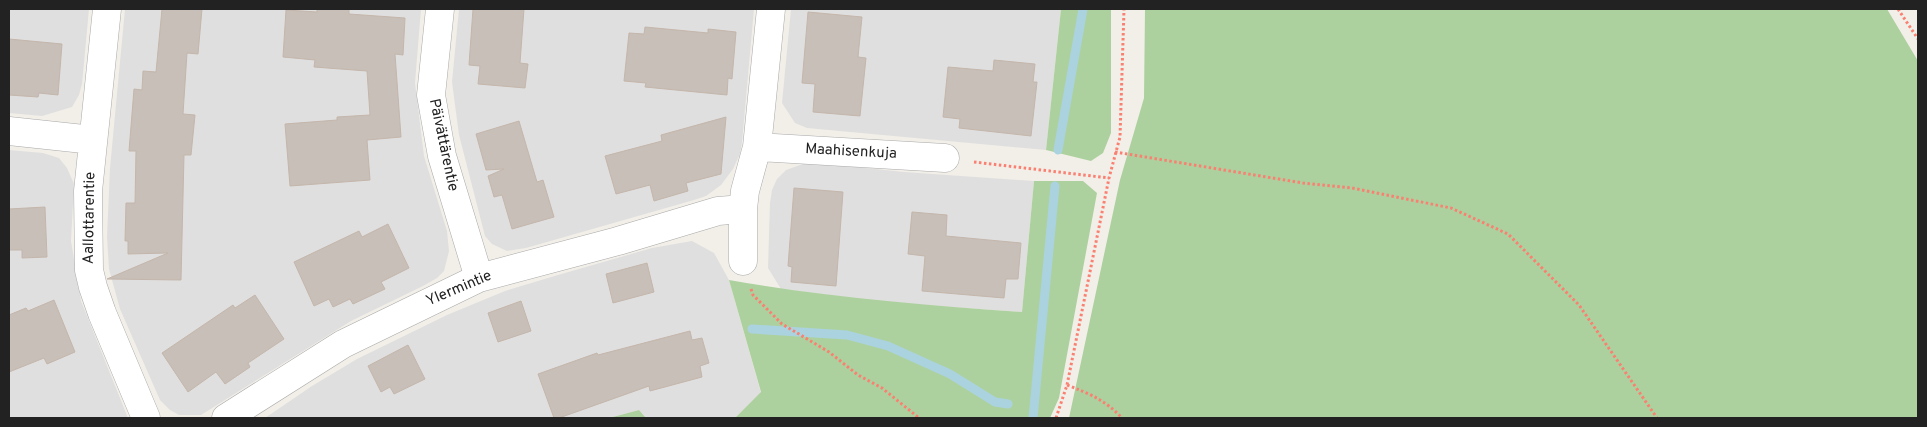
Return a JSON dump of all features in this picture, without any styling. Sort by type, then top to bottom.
[{"type":"street","name":"Aallottarentie","points":[[107,9],[88,191],[89,270],[92,287],[102,313],[146,418]]},
{"type":"street","name":"Päivättärentie","points":[[440,9],[431,95],[442,156],[479,278]]},
{"type":"street","points":[[743,261],[743,209],[757,147],[771,9]]},
{"type":"street","points":[[9,131],[93,140]]},
{"type":"street","name":"Maahisenkuja","points":[[757,147],[945,158]]},
{"type":"street","name":"Ylermintie","points":[[226,418],[343,344],[479,278],[618,241],[718,211],[743,209]]},
{"type":"path","points":[[1056,418],[1068,385],[1115,152],[1120,137],[1124,9]]},
{"type":"path","points":[[1898,9],[1918,39]]},
{"type":"path","points":[[1115,152],[1303,183],[1352,188],[1451,208],[1508,234],[1579,305],[1657,418]]},
{"type":"path","points":[[945,158],[1110,178]]},
{"type":"path","points":[[743,261],[753,295],[782,324],[829,352],[858,375],[882,388],[919,418]]},
{"type":"path","points":[[1068,385],[1090,394],[1109,405],[1122,418]]},
{"type":"shaded area","points":[[9,9],[89,9],[82,84],[79,95],[72,107],[42,116],[9,113]]},
{"type":"shaded area","points":[[125,9],[421,9],[415,83],[424,156],[447,231],[449,251],[444,271],[437,278],[423,286],[351,321],[201,415],[179,415],[170,410],[160,400],[120,309],[109,269],[107,237],[110,168]]},
{"type":"shaded area","points":[[459,9],[754,9],[742,142],[740,154],[733,169],[721,185],[706,196],[694,200],[526,248],[507,251],[492,244],[485,236],[459,135],[452,82]]},
{"type":"shaded area","points":[[791,9],[1061,9],[1046,150],[807,128],[795,123],[782,103]]},
{"type":"shaded area","points":[[9,150],[43,153],[59,158],[67,168],[74,184],[71,241],[81,301],[128,418],[9,418]]},
{"type":"shaded area","points":[[819,163],[904,172],[1034,181],[1022,312],[892,303],[781,289],[768,268],[772,190],[777,179],[786,170],[803,164]]},
{"type":"shaded area","points":[[692,241],[714,253],[729,280],[761,393],[735,418],[646,418],[639,410],[609,418],[265,418],[312,386],[357,359],[447,315],[505,291],[652,248]]},
{"type":"green space","points":[[1061,9],[1111,9],[1111,133],[1103,153],[1091,161],[1046,150]]},
{"type":"green space","points":[[1145,9],[1887,9],[1918,61],[1918,418],[1069,418],[1120,180],[1144,98]]},
{"type":"green space","points":[[1034,181],[1083,181],[1097,193],[1059,398],[1050,418],[735,418],[761,392],[729,280],[838,296],[1022,312]]},
{"type":"green space","points":[[639,410],[646,418],[609,418]]},
{"type":"building","points":[[162,9],[202,9],[198,54],[187,53],[183,114],[195,115],[191,155],[184,155],[181,280],[107,279],[168,253],[128,254],[128,241],[125,241],[126,203],[135,203],[136,151],[129,151],[134,89],[142,90],[143,71],[156,72]]},
{"type":"building","points":[[317,9],[349,9],[349,14],[405,18],[403,55],[395,54],[401,137],[367,140],[370,180],[290,186],[285,124],[370,115],[367,71],[314,67],[315,60],[283,57],[286,10],[317,12]]},
{"type":"building","points":[[473,9],[524,9],[520,63],[528,64],[525,88],[478,84],[480,66],[469,65]]},
{"type":"building","points":[[808,12],[862,17],[858,57],[866,58],[860,116],[813,112],[815,84],[802,83]]},
{"type":"building","points":[[645,27],[708,33],[708,29],[736,32],[732,79],[728,78],[727,95],[645,87],[646,83],[624,81],[629,33],[644,34]]},
{"type":"building","points":[[9,39],[62,44],[58,95],[39,93],[38,97],[9,95]]},
{"type":"building","points":[[994,60],[1035,64],[1033,82],[1037,82],[1031,136],[959,128],[960,119],[943,117],[948,67],[993,71]]},
{"type":"building","points":[[726,117],[721,174],[686,183],[688,191],[654,201],[650,185],[616,194],[605,156],[662,141],[661,135]]},
{"type":"building","points":[[519,121],[537,182],[543,180],[554,217],[512,229],[502,195],[494,197],[488,176],[504,169],[486,170],[476,134]]},
{"type":"building","points":[[794,188],[843,192],[836,286],[791,282],[792,267],[788,266]]},
{"type":"building","points":[[45,207],[47,257],[22,258],[22,250],[9,250],[9,209]]},
{"type":"building","points":[[912,212],[947,215],[946,236],[1021,243],[1018,279],[1006,279],[1004,298],[922,291],[925,256],[908,254]]},
{"type":"building","points":[[388,224],[409,268],[381,282],[385,289],[353,304],[350,299],[333,307],[329,299],[314,306],[294,262],[359,231],[362,237]]},
{"type":"building","points":[[647,263],[654,292],[613,303],[606,274]]},
{"type":"building","points":[[255,295],[284,339],[248,363],[250,367],[225,384],[216,372],[188,392],[162,353],[233,305],[235,308]]},
{"type":"building","points":[[54,300],[75,352],[47,364],[44,358],[9,372],[9,315],[26,308],[28,311]]},
{"type":"building","points":[[521,301],[531,331],[498,342],[488,313]]},
{"type":"building","points":[[690,331],[692,340],[702,338],[709,363],[700,366],[702,377],[650,391],[649,386],[559,418],[554,418],[538,374],[597,353],[598,355]]},
{"type":"building","points":[[408,345],[425,379],[394,394],[390,387],[381,392],[368,366]]},
{"type":"waterway","points":[[1058,150],[1083,9]]},
{"type":"waterway","points":[[1033,418],[1055,186]]},
{"type":"waterway","points":[[752,329],[847,335],[888,346],[950,374],[995,402],[1008,404]]}]
